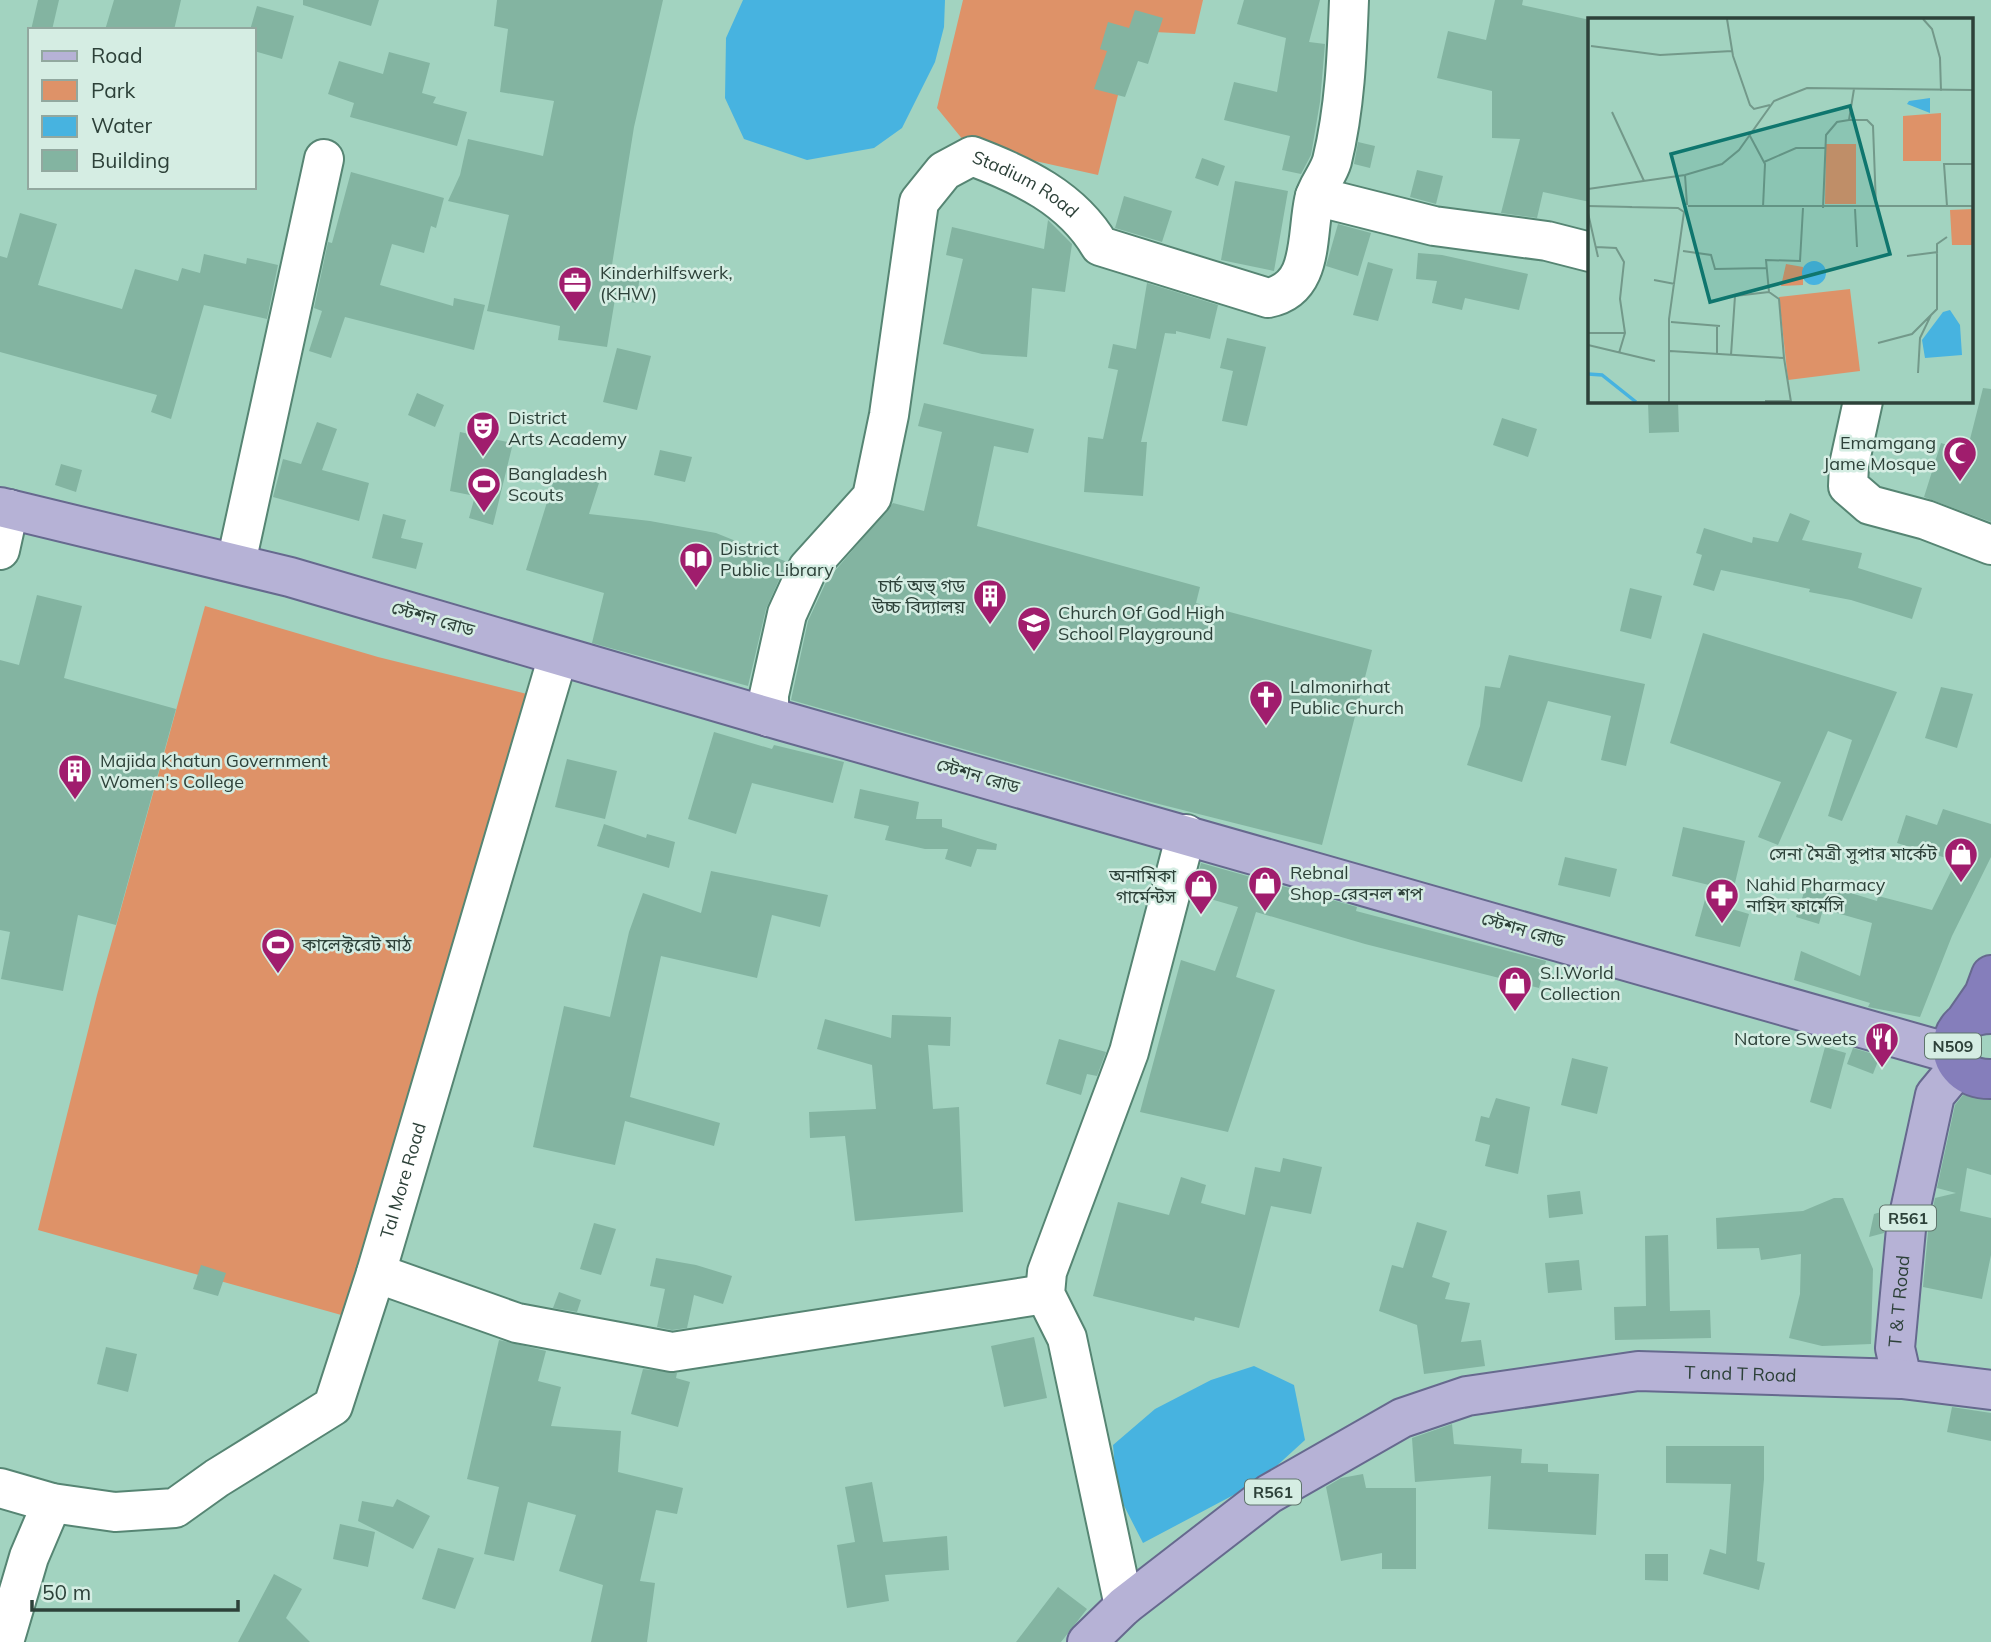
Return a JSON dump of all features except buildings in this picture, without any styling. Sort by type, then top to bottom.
[{"type":"highway","name":"N509","points":[[1972,1046],[1991,975]]},
{"type":"main road","name":"স্টেশন রোড","points":[[4,508],[236,563],[1186,834],[1972,1046]]},
{"type":"main road","name":"T & T Road","points":[[1902,1380],[1895,1348],[1906,1228],[1935,1095],[1972,1046]]},
{"type":"main road","name":"T and T Road","points":[[1124,1606],[1269,1494],[1402,1418],[1489,1391],[1638,1371],[1902,1380],[1991,1390]]},
{"type":"main road","name":"R561","points":[[1087,1642],[1124,1606]]},
{"type":"street","name":"Stadium Road","points":[[769,717],[769,695],[787,614],[808,568],[872,497],[889,415],[919,202],[944,171],[972,156],[1009,170],[1059,200],[1087,225],[1100,246],[1268,298],[1287,295],[1301,277],[1315,196],[1331,163],[1346,76],[1349,0]]},
{"type":"street","points":[[236,563],[324,159]]},
{"type":"street","points":[[1315,196],[1434,226],[1547,241],[1588,252]]},
{"type":"street","points":[[1863,402],[1849,466],[1848,486],[1870,505],[1926,520],[1991,545]]},
{"type":"street","points":[[0,550],[4,508]]},
{"type":"street","name":"Tal More Road","points":[[0,1488],[52,1503],[115,1512],[175,1508],[216,1478],[333,1406],[376,1273],[558,656]]},
{"type":"street","points":[[1124,1606],[1067,1338],[1045,1294],[1047,1272],[1129,1052],[1186,834]]},
{"type":"street","points":[[376,1273],[517,1323],[672,1352],[1045,1294]]},
{"type":"street","points":[[4,1642],[29,1557],[52,1503]]},
{"type":"green space","points":[[963,0],[1203,0],[1195,34],[1134,31],[1098,175],[968,146],[937,108]]},
{"type":"green space","name":"কালেক্টরেট মাঠ","points":[[205,606],[378,657],[535,696],[352,1318],[38,1230],[97,995]]},
{"type":"water","points":[[743,0],[945,0],[944,27],[935,62],[902,128],[874,148],[807,160],[744,139],[725,98],[726,38]]},
{"type":"water","points":[[1254,1366],[1294,1385],[1305,1440],[1260,1481],[1143,1543],[1117,1492],[1113,1445],[1155,1409],[1211,1380]]},
{"type":"place","name":"Kinderhilfswerk, (KHW)","points":[[575,313]]},
{"type":"place","name":"District Arts Academy","points":[[483,458]]},
{"type":"place","name":"Emamgang Jame Mosque","points":[[1960,483]]},
{"type":"place","name":"Bangladesh Scouts","points":[[484,514]]},
{"type":"place","name":"District Public Library","points":[[696,589]]},
{"type":"place","name":"চার্চ অভ্ গড ‍উচ্চ বিদ্যালয়","points":[[990,626]]},
{"type":"place","name":"Church Of God High School Playground","points":[[1034,653]]},
{"type":"place","name":"Lalmonirhat Public Church","points":[[1266,727]]},
{"type":"place","name":"Majida Khatun Government Women's College","points":[[75,801]]},
{"type":"place","name":"সেনা মৈত্রী সুপার মার্কেট","points":[[1961,884]]},
{"type":"place","name":"Rebnal Shop-রেবনল শপ","points":[[1265,913]]},
{"type":"place","name":"অনামিকা গার্মেন্টস","points":[[1201,916]]},
{"type":"place","name":"Nahid Pharmacy নাহিদ ফার্মেসি","points":[[1722,925]]},
{"type":"place","name":"কালেক্টরেট মাঠ","points":[[278,975]]},
{"type":"place","name":"S.I.World Collection","points":[[1515,1013]]},
{"type":"place","name":"Natore Sweets","points":[[1882,1069]]}]
